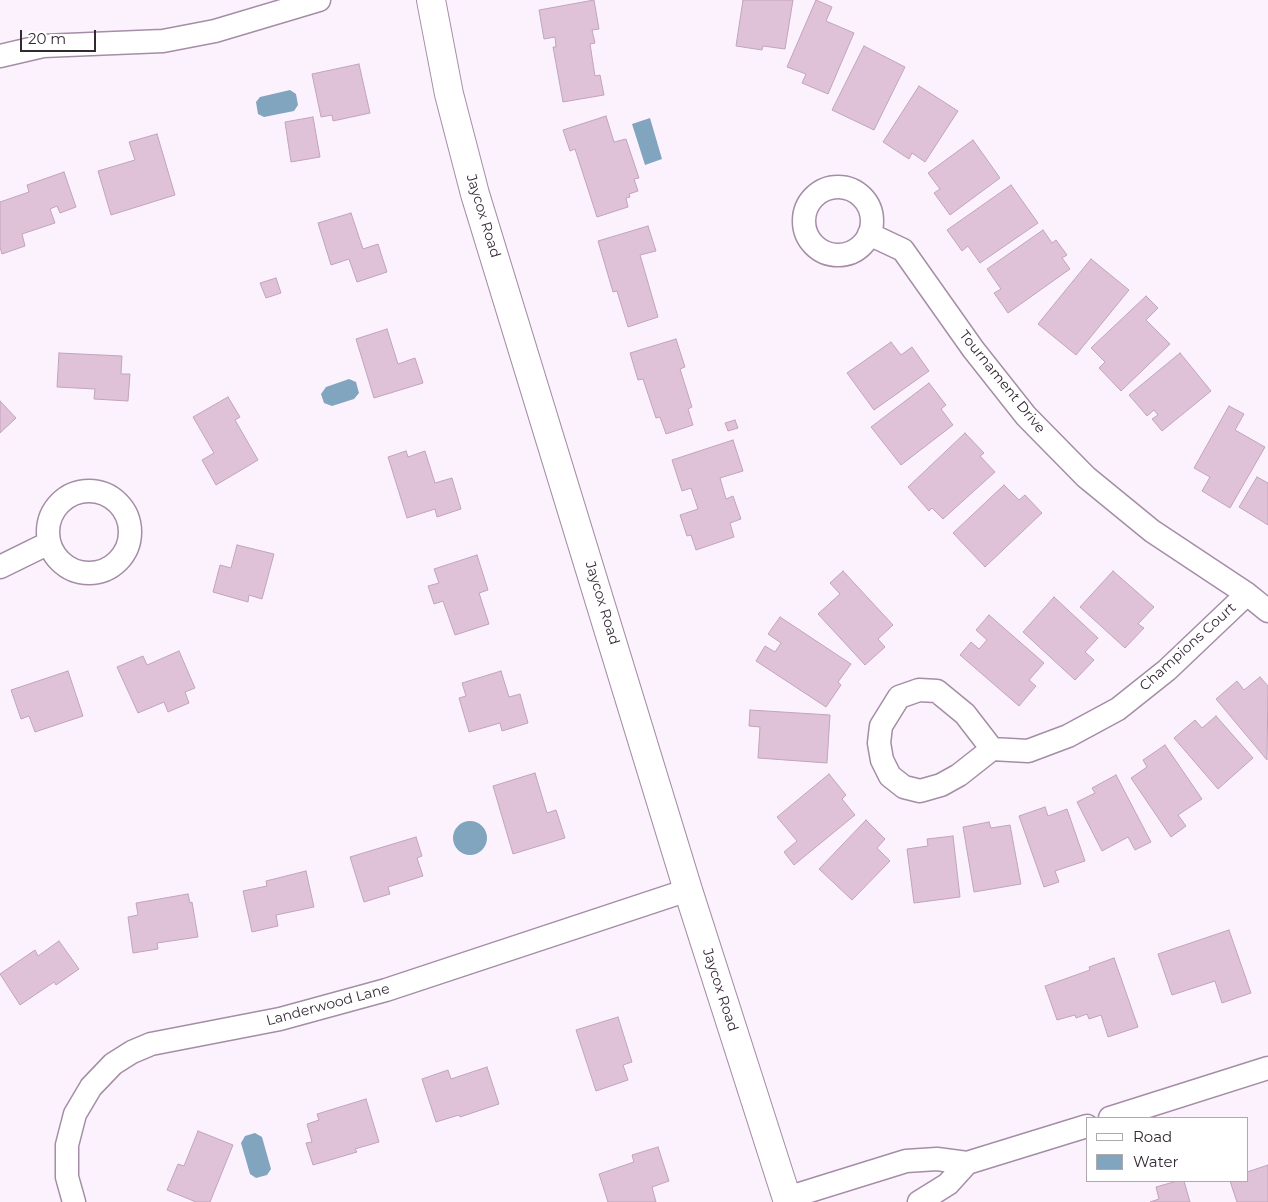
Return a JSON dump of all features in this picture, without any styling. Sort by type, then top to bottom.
[{"type":"street","points":[[0,56],[43,46],[163,41],[215,31],[319,0]]},
{"type":"street","name":"Jaycox Road","points":[[431,0],[451,102],[475,194],[688,890],[787,1200]]},
{"type":"street","name":"Tournament Drive","points":[[869,234],[903,250],[973,349],[1026,416],[1086,476],[1152,531],[1246,594],[1268,611]]},
{"type":"street","points":[[0,567],[49,543]]},
{"type":"street","name":"Champions Court","points":[[992,749],[1028,751],[1068,736],[1118,709],[1167,670],[1246,594]]},
{"type":"street","points":[[918,690],[937,691],[965,714],[992,749],[959,775],[941,785],[920,791],[904,787],[890,776],[882,760],[879,744],[881,726],[899,697],[918,690]]},
{"type":"street","name":"Landerwood Lane","points":[[74,1202],[67,1177],[67,1145],[75,1114],[91,1086],[113,1064],[132,1052],[151,1044],[280,1019],[386,990],[688,890]]},
{"type":"street","points":[[1113,1117],[1268,1068]]},
{"type":"street","points":[[787,1200],[906,1161],[937,1159],[967,1163],[1086,1126]]},
{"type":"street","points":[[919,1202],[948,1184],[967,1163]]},
{"type":"water","points":[[290,90],[296,94],[298,105],[294,111],[264,117],[258,114],[256,102],[260,97]]},
{"type":"water","points":[[650,118],[662,159],[645,165],[632,124]]},
{"type":"water","points":[[349,379],[356,382],[359,393],[354,399],[332,406],[324,403],[321,394],[326,387]]},
{"type":"water","points":[[470,821],[482,826],[487,838],[482,850],[470,855],[458,850],[453,838],[458,826]]},
{"type":"water","points":[[255,1133],[262,1137],[271,1169],[267,1175],[256,1178],[250,1174],[241,1143],[245,1136]]},
{"type":"building","points":[[594,0],[599,29],[592,30],[595,43],[590,44],[595,76],[600,75],[604,95],[563,102],[553,47],[556,47],[555,37],[544,39],[539,10]]},
{"type":"building","points":[[743,0],[793,0],[785,49],[763,46],[762,50],[736,46]]},
{"type":"building","points":[[816,0],[832,7],[826,21],[854,33],[828,94],[802,83],[806,74],[787,67]]},
{"type":"building","points":[[864,46],[905,67],[874,130],[832,110]]},
{"type":"building","points":[[359,64],[370,113],[333,121],[332,115],[321,117],[312,74]]},
{"type":"building","points":[[919,86],[958,111],[925,162],[912,153],[909,159],[883,142]]},
{"type":"building","points":[[606,116],[614,142],[626,139],[639,178],[634,179],[638,191],[629,194],[630,197],[626,198],[628,207],[597,217],[575,149],[570,151],[563,130]]},
{"type":"building","points":[[313,117],[320,157],[291,162],[285,122]]},
{"type":"building","points":[[157,134],[175,195],[111,215],[98,171],[135,160],[129,142]]},
{"type":"building","points":[[973,140],[1000,178],[950,215],[934,193],[940,189],[928,173]]},
{"type":"building","points":[[64,172],[76,207],[60,213],[57,206],[50,209],[55,223],[22,234],[25,246],[2,254],[0,247],[0,202],[29,192],[27,185]]},
{"type":"building","points":[[1011,185],[1038,223],[980,263],[968,246],[962,251],[947,230]]},
{"type":"building","points":[[351,213],[363,249],[378,244],[387,272],[357,282],[349,259],[331,265],[318,223]]},
{"type":"building","points":[[648,226],[656,251],[640,255],[658,317],[628,327],[617,291],[613,292],[598,241]]},
{"type":"building","points":[[1043,230],[1052,243],[1056,240],[1067,255],[1062,258],[1070,269],[1008,313],[994,293],[1001,289],[987,269]]},
{"type":"building","points":[[1091,259],[1129,290],[1076,355],[1038,324]]},
{"type":"building","points":[[276,278],[281,293],[266,298],[260,283]]},
{"type":"building","points":[[1146,296],[1158,308],[1146,320],[1170,344],[1121,391],[1099,368],[1105,362],[1091,348]]},
{"type":"building","points":[[387,329],[398,364],[415,358],[423,383],[374,398],[356,339]]},
{"type":"building","points":[[676,339],[685,367],[680,369],[692,407],[688,409],[693,425],[666,434],[660,417],[656,418],[643,379],[638,380],[630,353]]},
{"type":"building","points":[[891,342],[901,355],[912,347],[929,371],[874,410],[847,373]]},
{"type":"building","points":[[59,353],[122,356],[121,374],[130,374],[128,401],[94,399],[95,389],[57,387]]},
{"type":"building","points":[[1180,353],[1211,391],[1162,431],[1152,419],[1158,415],[1154,410],[1147,416],[1129,395]]},
{"type":"building","points":[[929,383],[946,405],[941,409],[953,425],[901,465],[871,427]]},
{"type":"building","points":[[228,397],[240,417],[235,420],[258,460],[216,485],[202,460],[214,453],[193,417]]},
{"type":"building","points":[[0,401],[16,418],[0,433]]},
{"type":"building","points":[[1229,406],[1244,414],[1235,430],[1265,447],[1230,508],[1202,491],[1210,477],[1194,468]]},
{"type":"building","points":[[735,420],[738,428],[728,431],[725,423]]},
{"type":"building","points":[[965,433],[984,453],[980,456],[995,472],[943,519],[932,508],[929,511],[908,487]]},
{"type":"building","points":[[733,440],[743,471],[720,478],[726,499],[733,496],[741,519],[730,523],[734,537],[696,550],[691,535],[687,536],[680,515],[698,509],[691,488],[682,491],[672,460]]},
{"type":"building","points":[[406,451],[408,457],[425,451],[435,483],[452,478],[461,509],[437,517],[435,509],[407,518],[388,457]]},
{"type":"building","points":[[1257,477],[1268,483],[1268,525],[1239,507]]},
{"type":"building","points":[[1004,485],[1019,500],[1025,495],[1042,513],[985,567],[953,533]]},
{"type":"building","points":[[237,545],[274,554],[262,599],[249,595],[248,602],[213,592],[220,565],[231,568]]},
{"type":"building","points":[[477,555],[488,590],[479,593],[489,624],[455,635],[443,601],[434,604],[428,586],[439,583],[434,569]]},
{"type":"building","points":[[843,571],[893,625],[878,639],[885,647],[865,665],[818,614],[840,594],[830,583]]},
{"type":"building","points":[[1113,571],[1154,607],[1138,624],[1144,628],[1125,648],[1080,607]]},
{"type":"building","points":[[1054,597],[1098,638],[1085,652],[1094,660],[1075,680],[1023,632]]},
{"type":"building","points":[[989,615],[1044,663],[1029,680],[1036,686],[1019,706],[960,655],[971,642],[979,649],[987,640],[976,630]]},
{"type":"building","points":[[780,617],[851,664],[838,682],[841,685],[826,707],[756,661],[765,646],[775,652],[781,643],[768,634]]},
{"type":"building","points":[[179,651],[195,688],[185,692],[189,703],[168,712],[164,702],[138,713],[117,667],[143,656],[147,665]]},
{"type":"building","points":[[68,671],[83,716],[35,732],[29,716],[21,719],[11,690]]},
{"type":"building","points":[[501,671],[509,697],[520,694],[528,723],[502,731],[500,723],[469,732],[459,698],[466,696],[462,683]]},
{"type":"building","points":[[1260,677],[1268,686],[1267,760],[1216,699],[1237,681],[1244,690]]},
{"type":"building","points":[[750,710],[830,715],[827,763],[758,758],[760,727],[749,726]]},
{"type":"building","points":[[1216,716],[1253,758],[1218,789],[1174,738],[1195,720],[1202,728]]},
{"type":"building","points":[[1165,745],[1202,799],[1178,815],[1186,826],[1171,837],[1131,778],[1147,767],[1143,760]]},
{"type":"building","points":[[535,773],[547,813],[556,810],[565,838],[513,854],[493,786]]},
{"type":"building","points":[[829,774],[846,795],[842,799],[855,815],[794,865],[784,852],[797,841],[777,817]]},
{"type":"building","points":[[1116,775],[1151,842],[1135,850],[1128,837],[1102,851],[1077,802],[1095,793],[1092,788]]},
{"type":"building","points":[[1045,807],[1048,816],[1067,809],[1085,861],[1055,871],[1059,882],[1044,887],[1019,816]]},
{"type":"building","points":[[866,820],[885,839],[877,848],[890,861],[852,900],[819,869]]},
{"type":"building","points":[[989,822],[991,828],[1010,825],[1021,884],[974,892],[963,827]]},
{"type":"building","points":[[953,836],[960,897],[914,903],[907,849],[928,846],[927,839]]},
{"type":"building","points":[[416,837],[422,856],[417,858],[423,876],[388,887],[390,894],[364,902],[350,857]]},
{"type":"building","points":[[306,871],[314,907],[276,915],[278,926],[252,932],[243,891],[267,886],[266,881]]},
{"type":"building","points":[[188,894],[190,903],[192,902],[198,937],[157,943],[158,949],[133,953],[128,917],[138,915],[136,903]]},
{"type":"building","points":[[1229,930],[1251,993],[1222,1003],[1215,981],[1172,995],[1158,954]]},
{"type":"building","points":[[59,941],[79,969],[56,985],[54,982],[20,1005],[0,974],[35,950],[38,956]]},
{"type":"building","points":[[1114,958],[1138,1027],[1108,1037],[1101,1015],[1089,1019],[1087,1014],[1076,1018],[1075,1015],[1057,1020],[1045,986],[1090,970],[1089,967]]},
{"type":"building","points":[[618,1017],[632,1062],[623,1065],[628,1080],[596,1091],[576,1030]]},
{"type":"building","points":[[487,1067],[499,1104],[460,1117],[459,1115],[436,1122],[422,1079],[448,1070],[451,1079]]},
{"type":"building","points":[[366,1099],[379,1142],[355,1149],[357,1152],[313,1165],[306,1143],[312,1142],[307,1124],[319,1120],[317,1114]]},
{"type":"building","points":[[198,1131],[233,1145],[210,1202],[196,1202],[167,1190],[178,1164],[184,1166]]},
{"type":"building","points":[[658,1147],[669,1181],[652,1187],[656,1202],[608,1202],[599,1174],[634,1162],[632,1155]]},
{"type":"building","points":[[1268,1165],[1268,1202],[1237,1202],[1230,1182],[1248,1182],[1248,1172]]},
{"type":"building","points":[[1174,1182],[1184,1182],[1190,1202],[1150,1202],[1159,1199],[1156,1187]]}]
